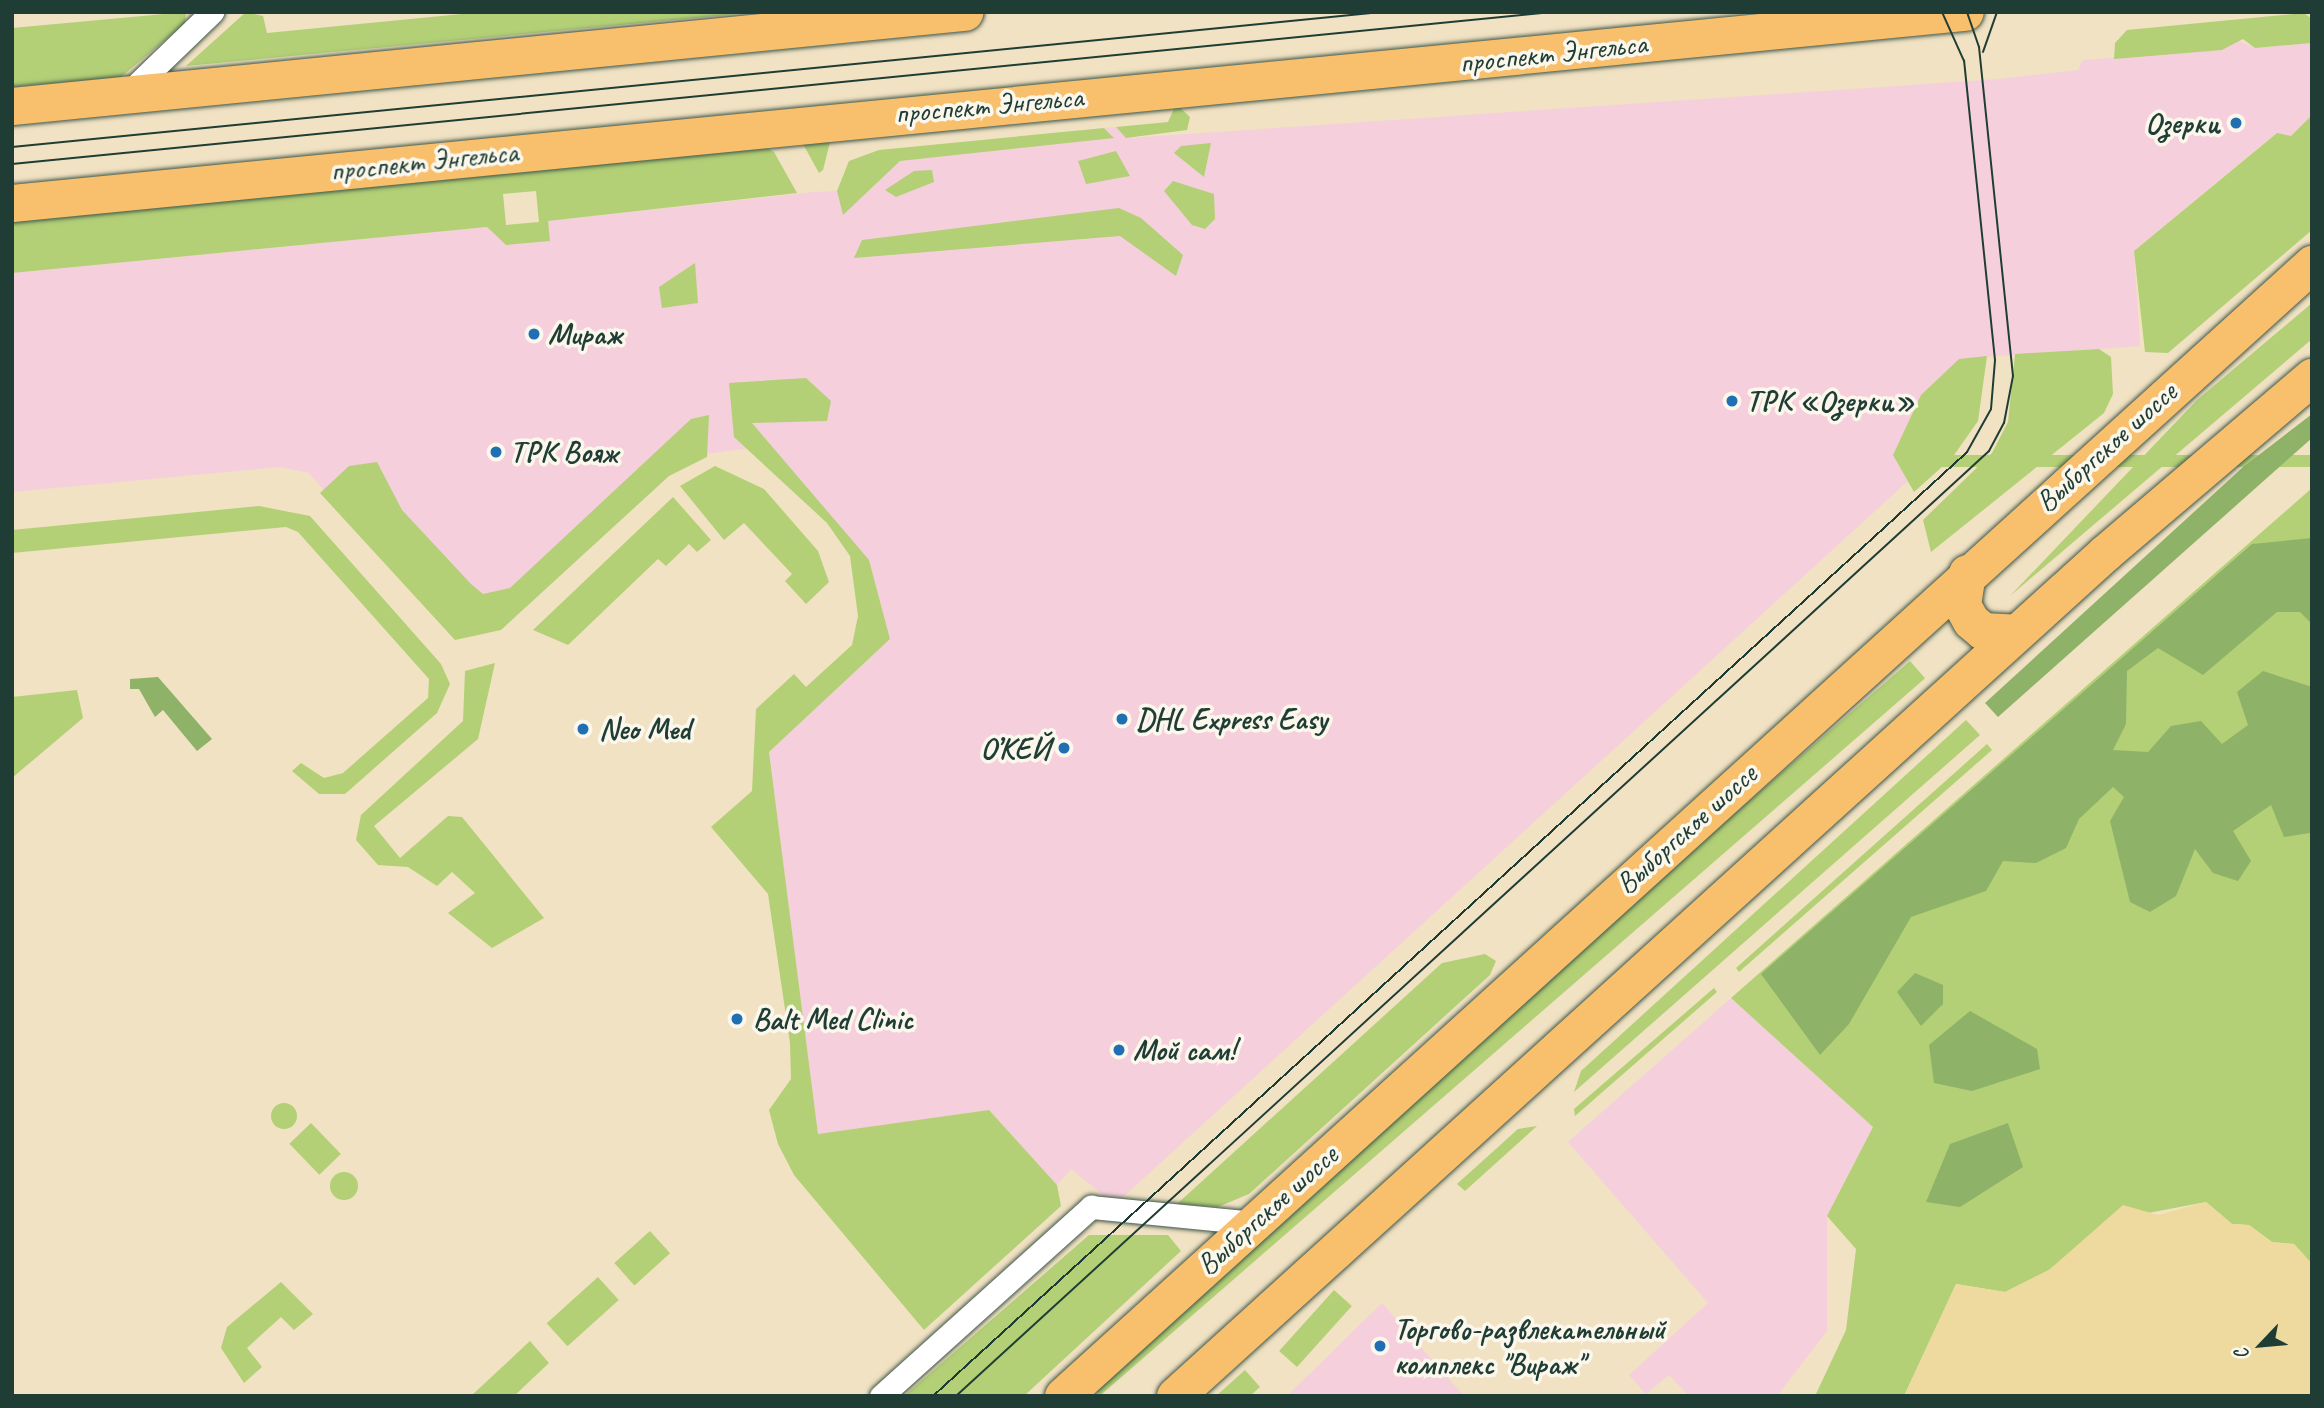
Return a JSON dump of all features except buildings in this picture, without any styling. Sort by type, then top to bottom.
[{"type":"main road","points":[[12,106],[964,12]]},
{"type":"main road","name":"проспект Энгельса","points":[[12,203],[1808,20],[1965,12]]},
{"type":"main road","name":"Выборгское шоссе","points":[[1063,1396],[1967,573],[2312,264]]},
{"type":"main road","points":[[1175,1396],[2016,633],[2312,377]]},
{"type":"main road","points":[[1967,573],[1962,605],[1971,621],[1983,631],[2016,633]]},
{"type":"street","points":[[126,95],[212,12]]},
{"type":"street","points":[[881,1396],[1091,1208],[1253,1223]]},
{"type":"shaded area","points":[[2235,39],[2255,48],[2312,43],[2312,115],[2291,136],[2276,133],[2134,251],[2140,346],[1959,359],[1921,395],[1893,455],[1908,481],[1122,1198],[1104,1196],[1071,1169],[1057,1185],[989,1110],[818,1135],[769,752],[890,639],[869,560],[765,446],[675,458],[516,609],[405,583],[309,473],[280,467],[12,492],[12,273],[487,227],[506,245],[550,241],[547,221],[814,192],[837,191],[843,214],[900,161],[1113,137],[1104,128],[1116,127],[1127,138],[1998,79],[2078,70],[2083,60],[2222,50]]},
{"type":"shaded area","points":[[1731,998],[1873,1127],[1827,1216],[1827,1331],[1777,1396],[1689,1396],[1669,1375],[1646,1394],[1629,1375],[1708,1303],[1568,1142]]},
{"type":"shaded area","points":[[1382,1303],[1464,1396],[1287,1396]]},
{"type":"green space","points":[[186,12],[185,23],[121,77],[12,87],[12,28]]},
{"type":"green space","points":[[246,12],[263,16],[267,33],[482,12],[758,12],[186,66]]},
{"type":"green space","points":[[2304,13],[2312,19],[2312,43],[2255,48],[2243,39],[2222,50],[2114,59],[2115,43],[2127,30]]},
{"type":"green space","points":[[1176,104],[1190,117],[1187,130],[1126,138],[1116,127],[1168,122]]},
{"type":"green space","points":[[2312,115],[2312,230],[2168,353],[2145,352],[2134,251],[2277,133],[2291,136]]},
{"type":"green space","points":[[1104,128],[1114,138],[900,161],[843,215],[837,191],[849,161],[879,150]]},
{"type":"green space","points":[[830,142],[823,170],[819,173],[803,144]]},
{"type":"green space","points":[[1211,143],[1204,177],[1174,153],[1181,146]]},
{"type":"green space","points":[[762,145],[774,152],[797,193],[548,221],[550,241],[506,245],[487,227],[12,273],[12,218]],"holes":[[[536,191],[539,222],[506,225],[503,194]]]},
{"type":"green space","points":[[1116,151],[1130,176],[1086,184],[1078,161]]},
{"type":"green space","points":[[932,170],[934,182],[896,197],[885,190],[914,171]]},
{"type":"green space","points":[[1173,181],[1214,194],[1215,219],[1205,229],[1192,225],[1164,191]]},
{"type":"green space","points":[[1119,208],[1141,218],[1183,255],[1176,276],[1120,236],[854,258],[862,240]]},
{"type":"green space","points":[[695,263],[698,303],[662,308],[659,287]]},
{"type":"green space","points":[[2312,303],[2312,339],[2010,596],[2197,400]]},
{"type":"green space","points":[[2099,349],[2111,357],[2113,394],[2104,413],[1931,552],[1923,520],[1992,453],[2008,422],[2015,354]]},
{"type":"green space","points":[[1987,356],[1978,421],[1952,458],[1914,492],[1893,455],[1921,395],[1959,359]]},
{"type":"green space","points":[[806,378],[831,401],[827,421],[752,423],[869,560],[890,639],[769,752],[818,1134],[989,1110],[1057,1185],[1061,1206],[924,1330],[794,1175],[778,1144],[769,1110],[791,1079],[790,1043],[768,894],[711,827],[752,791],[756,709],[794,674],[806,687],[852,645],[858,616],[850,556],[827,523],[734,437],[729,383]]},
{"type":"green space","points":[[2312,414],[2312,438],[1998,717],[1985,703],[2242,468]]},
{"type":"green space","points":[[709,415],[707,457],[669,476],[501,630],[455,640],[320,493],[349,466],[377,462],[402,510],[483,594],[510,588],[691,419]]},
{"type":"green space","points":[[1903,455],[2312,455],[2312,467],[1903,467]]},
{"type":"green space","points":[[715,466],[764,489],[818,551],[829,582],[806,604],[785,581],[792,574],[744,523],[724,540],[680,486]]},
{"type":"green space","points":[[2312,488],[2312,1264],[2294,1244],[2272,1242],[2249,1225],[2232,1224],[2206,1202],[2148,1213],[2082,1243],[2049,1270],[2005,1292],[1956,1284],[1904,1396],[1815,1396],[1846,1330],[1856,1249],[1827,1216],[1873,1127],[1731,998]]},
{"type":"green space","points":[[673,497],[711,540],[697,552],[689,544],[666,566],[658,559],[568,645],[533,630]]},
{"type":"green space","points":[[259,506],[310,516],[441,664],[450,684],[437,713],[345,794],[319,794],[292,771],[301,763],[324,778],[343,773],[428,698],[429,679],[298,532],[286,527],[12,553],[12,530]]},
{"type":"green space","points":[[2312,538],[2312,624],[2300,612],[2277,612],[2203,675],[2158,648],[2127,671],[2126,724],[2113,750],[2148,752],[2171,726],[2201,721],[2222,744],[2248,725],[2237,692],[2263,671],[2312,687],[2310,833],[2284,837],[2271,805],[2233,831],[2251,861],[2238,881],[2213,873],[2195,849],[2176,896],[2150,912],[2130,902],[2110,821],[2124,797],[2113,787],[2079,819],[2066,848],[2036,863],[2003,861],[1986,891],[1911,917],[1849,1024],[1820,1055],[1761,974],[2252,544]]},
{"type":"green space","points":[[1910,661],[1925,678],[1100,1395],[1085,1378]]},
{"type":"green space","points":[[495,663],[478,739],[374,826],[400,858],[448,816],[462,817],[544,918],[492,948],[448,913],[475,893],[452,872],[437,886],[408,867],[378,865],[356,840],[361,815],[463,721],[465,671]]},
{"type":"green space","points":[[158,677],[212,739],[197,751],[163,710],[155,717],[139,689],[130,689],[130,679]]},
{"type":"green space","points":[[77,690],[83,718],[12,778],[12,697]]},
{"type":"green space","points":[[1966,720],[1980,735],[1574,1092],[1581,1071]]},
{"type":"green space","points":[[1987,744],[1992,750],[1739,972],[1736,968]]},
{"type":"green space","points":[[1485,954],[1496,961],[1490,975],[1249,1194],[1218,1207],[1177,1204],[1442,963]]},
{"type":"green space","points":[[1915,973],[1943,985],[1943,1004],[1921,1026],[1897,992]]},
{"type":"green space","points":[[1714,988],[1717,992],[1575,1116],[1574,1109]]},
{"type":"green space","points":[[1970,1011],[2037,1049],[2040,1069],[1972,1091],[1934,1083],[1929,1045]]},
{"type":"green space","points":[[284,1103],[293,1107],[297,1116],[293,1125],[284,1129],[275,1125],[271,1116],[275,1107]]},
{"type":"green space","points":[[311,1123],[341,1154],[319,1175],[289,1144]]},
{"type":"green space","points":[[2008,1123],[2023,1167],[1960,1207],[1926,1202],[1950,1144]]},
{"type":"green space","points":[[1537,1126],[1465,1191],[1457,1184],[1518,1129]]},
{"type":"green space","points":[[344,1172],[354,1176],[358,1186],[354,1196],[344,1200],[334,1196],[330,1186],[334,1176]]},
{"type":"green space","points":[[650,1231],[670,1253],[634,1285],[614,1263]]},
{"type":"green space","points":[[1089,1235],[1168,1235],[1181,1251],[1024,1396],[904,1396]]},
{"type":"green space","points":[[598,1277],[619,1300],[567,1346],[547,1323]]},
{"type":"green space","points":[[281,1282],[313,1314],[294,1330],[281,1317],[247,1348],[262,1367],[244,1383],[221,1348],[227,1327]]},
{"type":"green space","points":[[1334,1290],[1352,1306],[1297,1367],[1279,1351]]},
{"type":"green space","points":[[530,1341],[549,1363],[514,1396],[471,1396]]},
{"type":"green space","points":[[1245,1370],[1260,1387],[1250,1396],[1216,1396]]},
{"type":"sand","points":[[2206,1202],[2232,1224],[2249,1225],[2272,1242],[2294,1244],[2312,1264],[2312,1396],[1904,1396],[1956,1284],[2005,1292],[2049,1270],[2123,1205],[2158,1215]]},
{"type":"tram line","points":[[12,147],[1381,12]]},
{"type":"tram line","points":[[12,164],[1550,12]]},
{"type":"tram line","points":[[933,1396],[1967,452],[1991,409],[1995,360],[1964,61],[1942,12]]},
{"type":"tram line","points":[[956,1396],[1989,451],[2004,423],[2013,376],[1979,47],[1967,12]]},
{"type":"tram line","points":[[1983,52],[1997,12]]},
{"type":"place","name":"Озерки","points":[[2236,123]]},
{"type":"place","name":"Мираж","points":[[534,334]]},
{"type":"place","name":"ТРК «Озерки»","points":[[1732,401]]},
{"type":"place","name":"ТРК Вояж","points":[[496,452]]},
{"type":"place","name":"DHL Express Easy","points":[[1122,719]]},
{"type":"place","name":"Neo Med","points":[[583,729]]},
{"type":"place","name":"О’КЕЙ","points":[[1064,748]]},
{"type":"place","name":"Balt Med Clinic","points":[[737,1019]]},
{"type":"place","name":"Мой сам!","points":[[1119,1050]]},
{"type":"place","name":"Торгово-развлекательный комплекс \"Вираж\"","points":[[1380,1346]]}]
